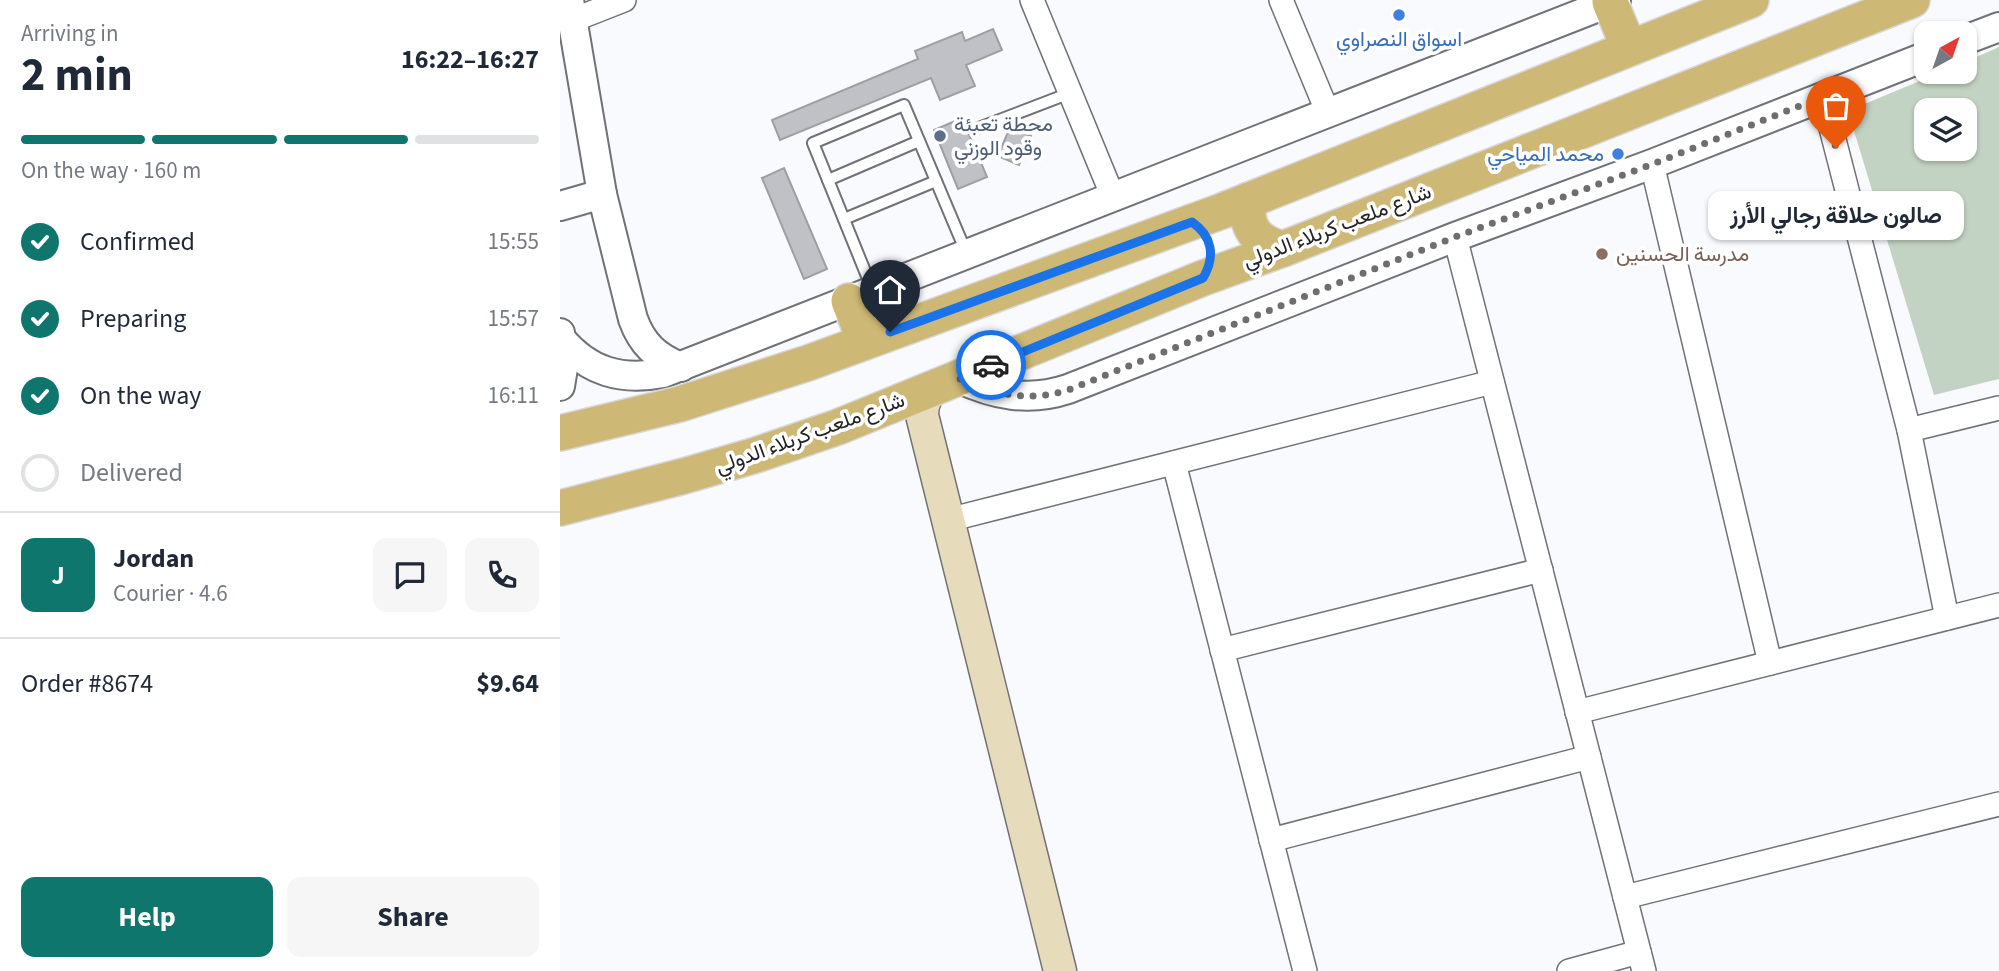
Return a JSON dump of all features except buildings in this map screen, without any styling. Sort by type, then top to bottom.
[{"type":"main road","points":[[560,433],[680,404],[796,367],[1192,222],[1751,0]]},
{"type":"main road","name":"شارع ملعب كربلاء الدولي","points":[[560,508],[684,476],[838,427],[1203,278],[1283,249],[1912,0]]},
{"type":"main road","points":[[1613,1],[1629,48]]},
{"type":"main road","points":[[1249,200],[1247,211],[1254,232],[1262,241],[1283,249]]},
{"type":"main road","points":[[1192,222],[1207,237],[1211,247],[1209,268],[1203,278]]},
{"type":"main road","points":[[861,296],[865,341]]},
{"type":"main road","points":[[946,382],[925,398],[922,415],[1060,971]]},
{"type":"street","points":[[624,0],[571,10],[602,194],[637,331],[652,352],[681,367]]},
{"type":"street","points":[[1032,0],[1113,197]]},
{"type":"street","points":[[1281,0],[1328,113]]},
{"type":"street","points":[[561,336],[572,352],[606,371],[624,376],[644,377],[663,373],[1613,1]]},
{"type":"street","points":[[1978,35],[1999,27]]},
{"type":"street","points":[[946,382],[1014,396],[1056,393],[1914,61]]},
{"type":"street","points":[[1822,97],[1909,430],[1947,618]]},
{"type":"street","points":[[1653,164],[1770,663]]},
{"type":"street","points":[[560,206],[602,194]]},
{"type":"street","points":[[1455,237],[1641,962],[1569,971]]},
{"type":"street","points":[[560,386],[564,362],[561,336]]},
{"type":"street","points":[[948,520],[1492,382]]},
{"type":"street","points":[[1909,430],[1999,408]]},
{"type":"street","points":[[1174,463],[1305,971]]},
{"type":"street","points":[[1222,650],[1541,570]]},
{"type":"street","points":[[1577,712],[1999,605]]},
{"type":"street","points":[[1271,840],[1589,757]]},
{"type":"street","points":[[1625,897],[1999,804]]},
{"type":"lane","points":[[976,129],[1070,93]]},
{"type":"lane","points":[[861,296],[844,219],[813,143],[904,105],[967,254]]},
{"type":"lane","points":[[828,180],[919,141]]},
{"type":"lane","points":[[844,219],[936,181]]},
{"type":"green space","points":[[1999,47],[1999,379],[1934,395],[1848,111],[1914,83],[1978,84],[1978,56]]},
{"type":"way so far","points":[[991,365],[958,378],[983,389],[1014,396],[1043,396],[1068,390],[1455,237],[1653,164],[1822,97],[1836,148]]},
{"type":"place","name":"اسواق النصراوي","points":[[1399,15]]},
{"type":"place","name":"محطة تعبئة وقود الوزني","points":[[940,136]]},
{"type":"place","name":"صالون حلاقة رجالي الأرز","points":[[1836,148]]},
{"type":"place","name":"محمد المياحي","points":[[1618,154]]},
{"type":"place","name":"مدرسة الحسنين","points":[[1602,254]]},
{"type":"route","points":[[890,332],[1192,222],[1207,237],[1211,258],[1203,278],[991,365]]}]
